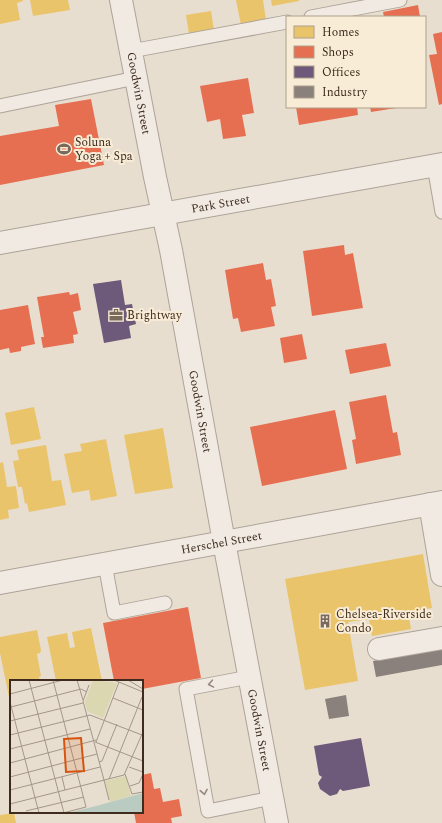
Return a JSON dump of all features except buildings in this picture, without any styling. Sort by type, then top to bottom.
[{"type":"street","name":"Goodwin Street","points":[[121,0],[162,213],[171,250],[277,823]]},
{"type":"street","name":"Park Street","points":[[0,243],[438,165]]},
{"type":"street","name":"Herschel Street","points":[[0,583],[436,503]]},
{"type":"street","points":[[436,503],[442,575]]},
{"type":"street","points":[[380,649],[442,638]]},
{"type":"lane","points":[[316,16],[400,0]]},
{"type":"lane","points":[[131,51],[286,22]]},
{"type":"lane","points":[[0,106],[136,78]]},
{"type":"lane","points":[[438,165],[442,212]]},
{"type":"lane","points":[[105,564],[114,613],[165,603]]},
{"type":"lane","points":[[249,677],[186,689],[208,811],[272,798]]},
{"type":"place","name":"Soluna Yoga + Spa","points":[[64,149]]},
{"type":"place","name":"Brightway","points":[[116,315]]},
{"type":"place","name":"Chelsea-Riverside Condo","points":[[325,621]]}]
